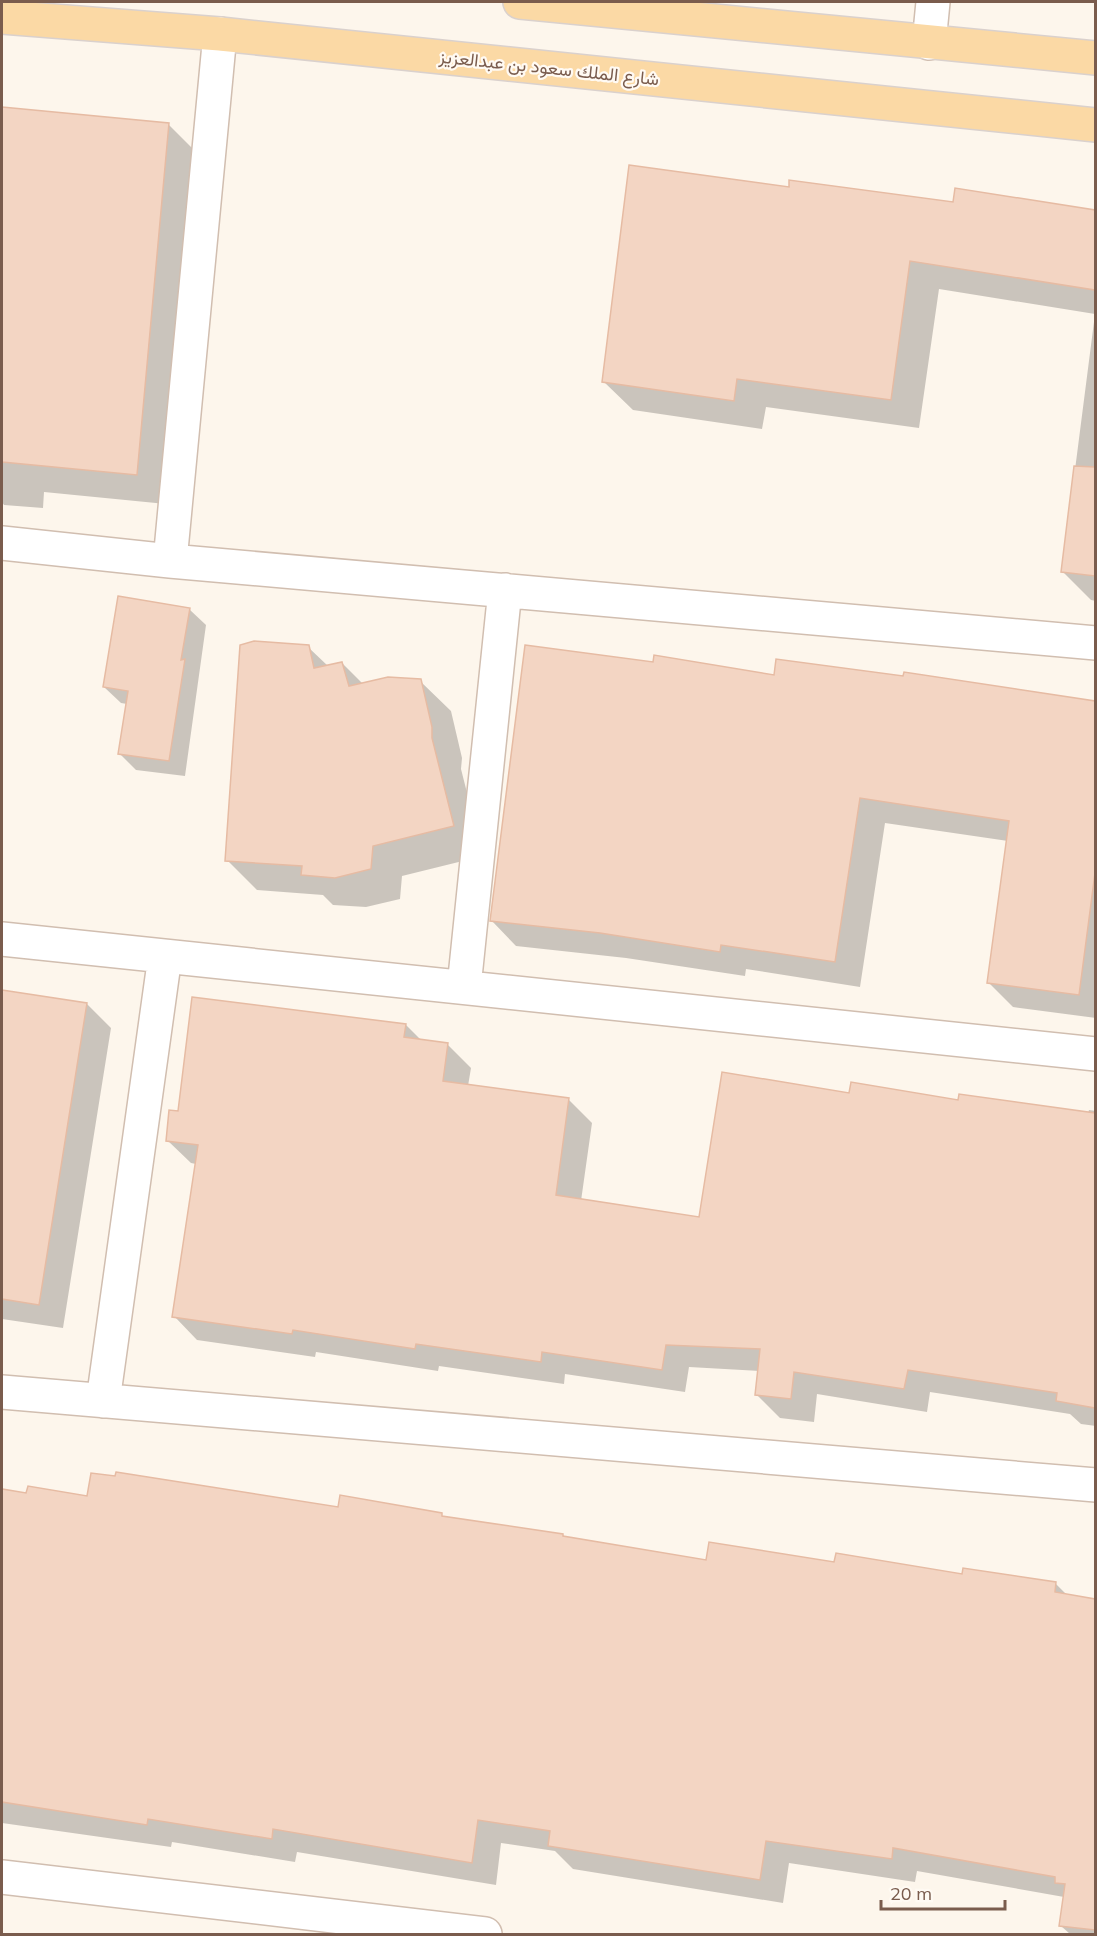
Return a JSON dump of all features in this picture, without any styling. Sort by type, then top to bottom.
[{"type":"main road","points":[[520,2],[1095,58]]},
{"type":"main road","name":"شارع الملك سعود بن عبدالعزيز","points":[[2,17],[220,34],[1095,125]]},
{"type":"street","points":[[929,43],[933,2]]},
{"type":"street","points":[[170,561],[220,34]]},
{"type":"street","points":[[2,543],[170,561],[1095,643]]},
{"type":"street","points":[[464,987],[505,590]]},
{"type":"street","points":[[2,939],[1095,1054]]},
{"type":"street","points":[[103,1401],[165,956]]},
{"type":"street","points":[[2,1392],[1095,1485]]},
{"type":"street","points":[[2,1877],[485,1935]]},
{"type":"building","points":[[2,107],[169,123],[137,475],[2,462]]},
{"type":"building","points":[[629,165],[789,187],[789,180],[953,202],[955,188],[1095,210],[1095,290],[910,261],[891,400],[737,379],[734,401],[602,382]]},
{"type":"building","points":[[1074,466],[1095,467],[1095,576],[1061,572]]},
{"type":"building","points":[[118,596],[190,608],[181,660],[185,659],[169,761],[118,754],[128,691],[103,687]]},
{"type":"building","points":[[254,641],[309,645],[314,668],[342,662],[349,686],[388,677],[421,679],[432,727],[432,738],[454,826],[373,846],[371,869],[335,878],[301,875],[302,866],[225,861],[240,645]]},
{"type":"building","points":[[525,645],[653,662],[654,655],[774,675],[776,659],[903,676],[904,672],[1095,701],[1095,873],[1079,995],[987,983],[1009,821],[860,798],[835,962],[721,945],[720,952],[600,933],[490,921]]},
{"type":"building","points":[[2,990],[87,1003],[39,1305],[2,1299]]},
{"type":"building","points":[[192,997],[406,1024],[404,1037],[448,1043],[443,1081],[569,1098],[556,1195],[699,1217],[722,1072],[849,1093],[851,1082],[958,1100],[959,1094],[1095,1113],[1095,1408],[1056,1401],[1057,1393],[908,1370],[904,1389],[794,1372],[791,1399],[755,1395],[760,1349],[666,1345],[662,1370],[542,1352],[541,1362],[416,1344],[415,1349],[293,1330],[292,1334],[172,1317],[198,1145],[166,1141],[169,1110],[178,1111]]},
{"type":"building","points":[[116,1472],[338,1507],[340,1495],[442,1513],[442,1516],[563,1534],[563,1536],[706,1560],[709,1542],[834,1562],[836,1553],[962,1574],[963,1568],[1056,1582],[1055,1592],[1095,1599],[1095,1930],[1059,1926],[1065,1884],[1055,1883],[1055,1877],[893,1848],[892,1859],[766,1841],[760,1880],[548,1846],[550,1831],[478,1820],[472,1863],[273,1829],[272,1839],[148,1819],[147,1825],[2,1802],[2,1489],[26,1493],[28,1486],[87,1496],[91,1473],[115,1476]]}]
